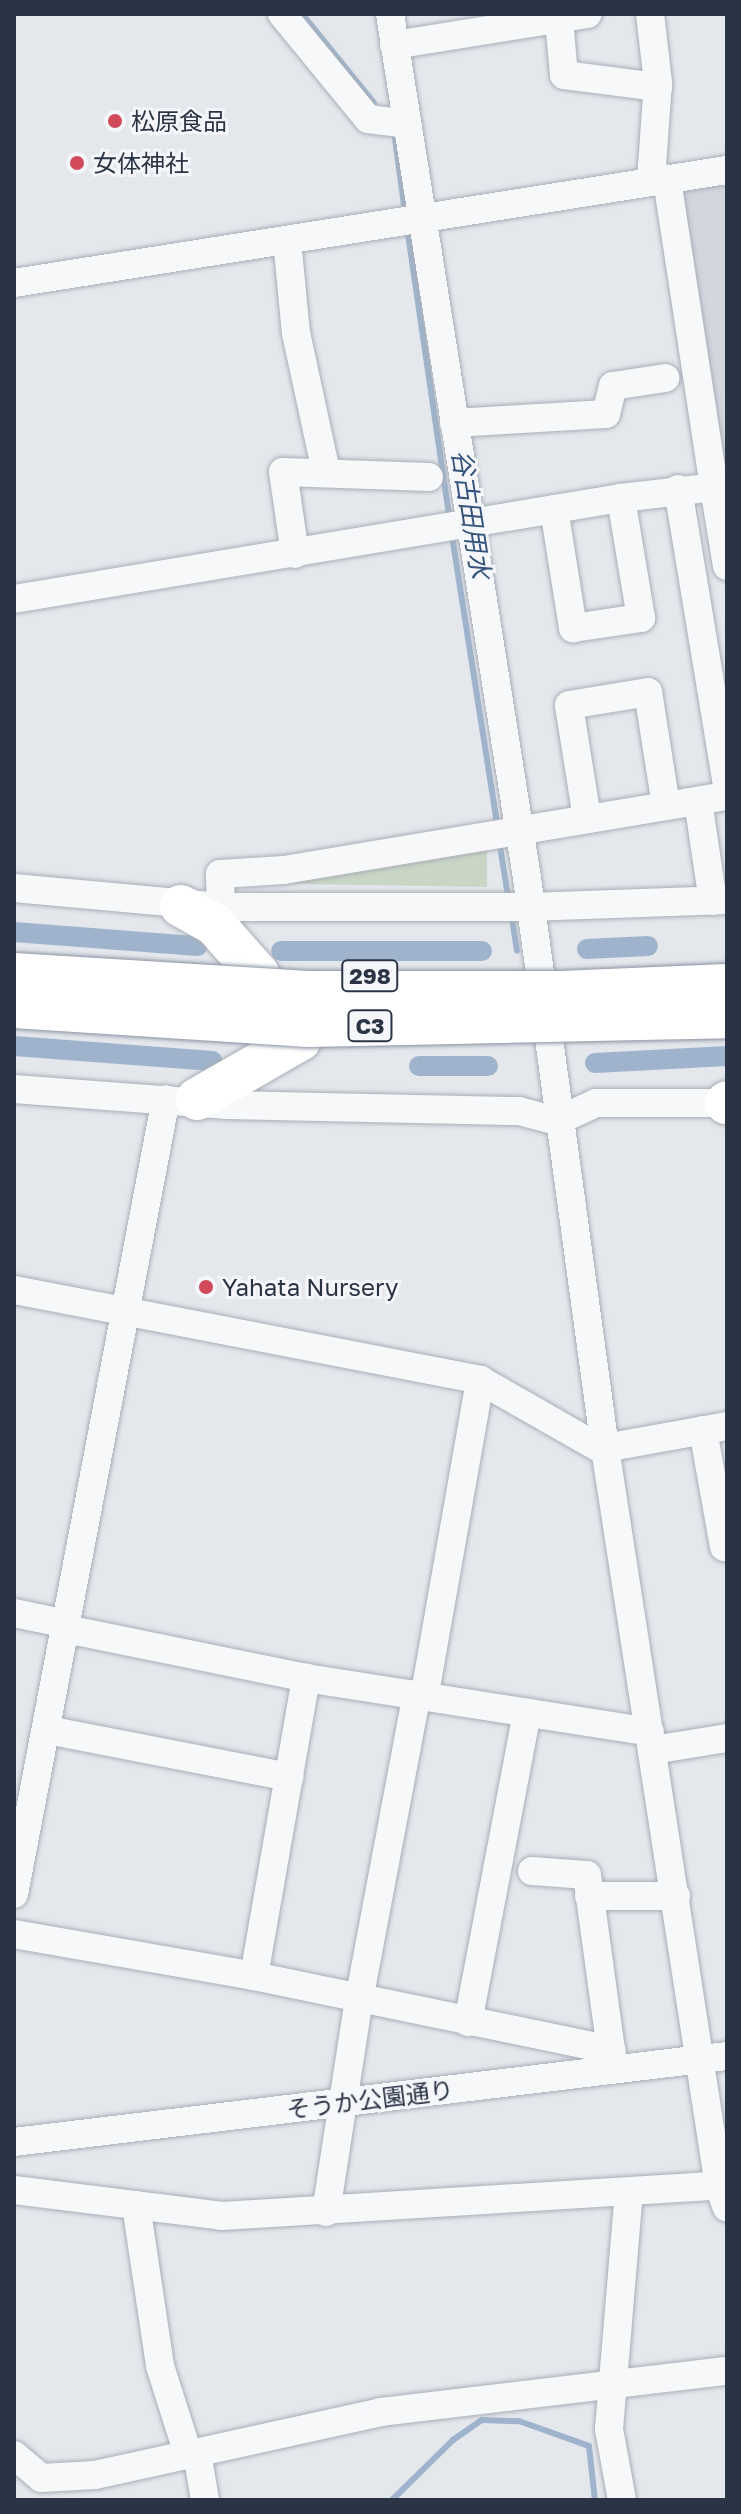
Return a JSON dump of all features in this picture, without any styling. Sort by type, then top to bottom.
[{"type":"highway","points":[[201,906],[259,975]]},
{"type":"highway","name":"298","points":[[14,958],[259,975],[538,976],[723,972]]},
{"type":"highway","name":"C3","points":[[14,974],[307,992],[561,992],[723,972]]},
{"type":"highway","name":"C3","points":[[14,1007],[308,1026],[727,1017]]},
{"type":"highway","points":[[14,1021],[300,1040],[546,1041],[727,1034]]},
{"type":"highway","points":[[182,1099],[300,1040]]},
{"type":"street","points":[[282,14],[368,119],[407,124]]},
{"type":"street","points":[[14,2190],[222,2216],[629,2192],[723,2197],[715,2058],[676,1896],[651,1741],[557,1121],[519,830],[390,14]]},
{"type":"street","points":[[394,45],[588,14]]},
{"type":"street","points":[[650,14],[658,87],[659,180],[727,566]]},
{"type":"street","points":[[559,20],[564,75],[658,87]]},
{"type":"street","points":[[14,283],[727,170]]},
{"type":"street","points":[[287,240],[296,333],[326,472]]},
{"type":"street","points":[[454,423],[606,414],[613,386],[665,378]]},
{"type":"street","points":[[295,554],[283,472],[429,477]]},
{"type":"street","points":[[14,599],[621,498],[714,487]]},
{"type":"street","points":[[678,489],[727,785]]},
{"type":"street","points":[[554,509],[573,628],[641,618],[621,498]]},
{"type":"street","points":[[587,818],[569,705],[648,692],[666,806]]},
{"type":"street","points":[[201,906],[220,874],[284,870],[727,796]]},
{"type":"street","points":[[14,888],[201,906],[528,907],[720,900],[698,801]]},
{"type":"street","points":[[14,1089],[385,1112],[519,1111],[557,1121],[596,1103],[727,1103]]},
{"type":"street","points":[[14,1894],[125,1312],[182,1099]]},
{"type":"street","points":[[14,1290],[480,1380],[605,1450],[715,1428],[724,1547]]},
{"type":"street","points":[[326,2212],[359,2000],[480,1380]]},
{"type":"street","points":[[14,1613],[306,1678],[421,1693],[651,1741],[727,1738]]},
{"type":"street","points":[[254,1976],[306,1678]]},
{"type":"street","points":[[468,2022],[527,1713]]},
{"type":"street","points":[[47,1730],[289,1777]]},
{"type":"street","points":[[14,1934],[254,1976],[468,2022],[613,2059],[587,1875],[532,1871]]},
{"type":"street","points":[[589,1896],[676,1896]]},
{"type":"street","name":"そうか公園通り","points":[[14,2142],[344,2102],[613,2059],[715,2058]]},
{"type":"street","points":[[622,2500],[609,2429],[629,2192]]},
{"type":"street","points":[[136,2205],[160,2366],[193,2454],[205,2500]]},
{"type":"street","points":[[22,2462],[41,2478],[95,2475],[381,2412],[727,2371]]},
{"type":"street","points":[[22,2462],[22,2482],[41,2500]]},
{"type":"shaded area","points":[[727,181],[727,473],[683,192]]},
{"type":"green space","points":[[487,847],[487,887],[236,883]]},
{"type":"waterway","name":"谷古田用水","points":[[302,14],[374,103]]},
{"type":"waterway","name":"谷古田用水","points":[[395,138],[405,212]]},
{"type":"waterway","name":"谷古田用水","points":[[407,227],[450,521]]},
{"type":"waterway","name":"谷古田用水","points":[[452,536],[497,825]]},
{"type":"waterway","name":"谷古田用水","points":[[499,840],[508,896]]},
{"type":"waterway","name":"谷古田用水","points":[[512,919],[517,951]]},
{"type":"waterway","points":[[14,932],[197,946]]},
{"type":"waterway","points":[[587,949],[648,946]]},
{"type":"waterway","points":[[281,951],[482,951]]},
{"type":"waterway","points":[[14,1046],[212,1061]]},
{"type":"waterway","points":[[595,1063],[727,1056]]},
{"type":"waterway","points":[[419,1066],[488,1066]]},
{"type":"waterway","points":[[392,2500],[453,2440],[482,2420],[519,2421],[589,2446],[595,2500]]},
{"type":"place","name":"松原食品","points":[[115,121]]},
{"type":"place","name":"女体神社","points":[[77,163]]},
{"type":"place","name":"Yahata Nursery","points":[[206,1287]]}]
